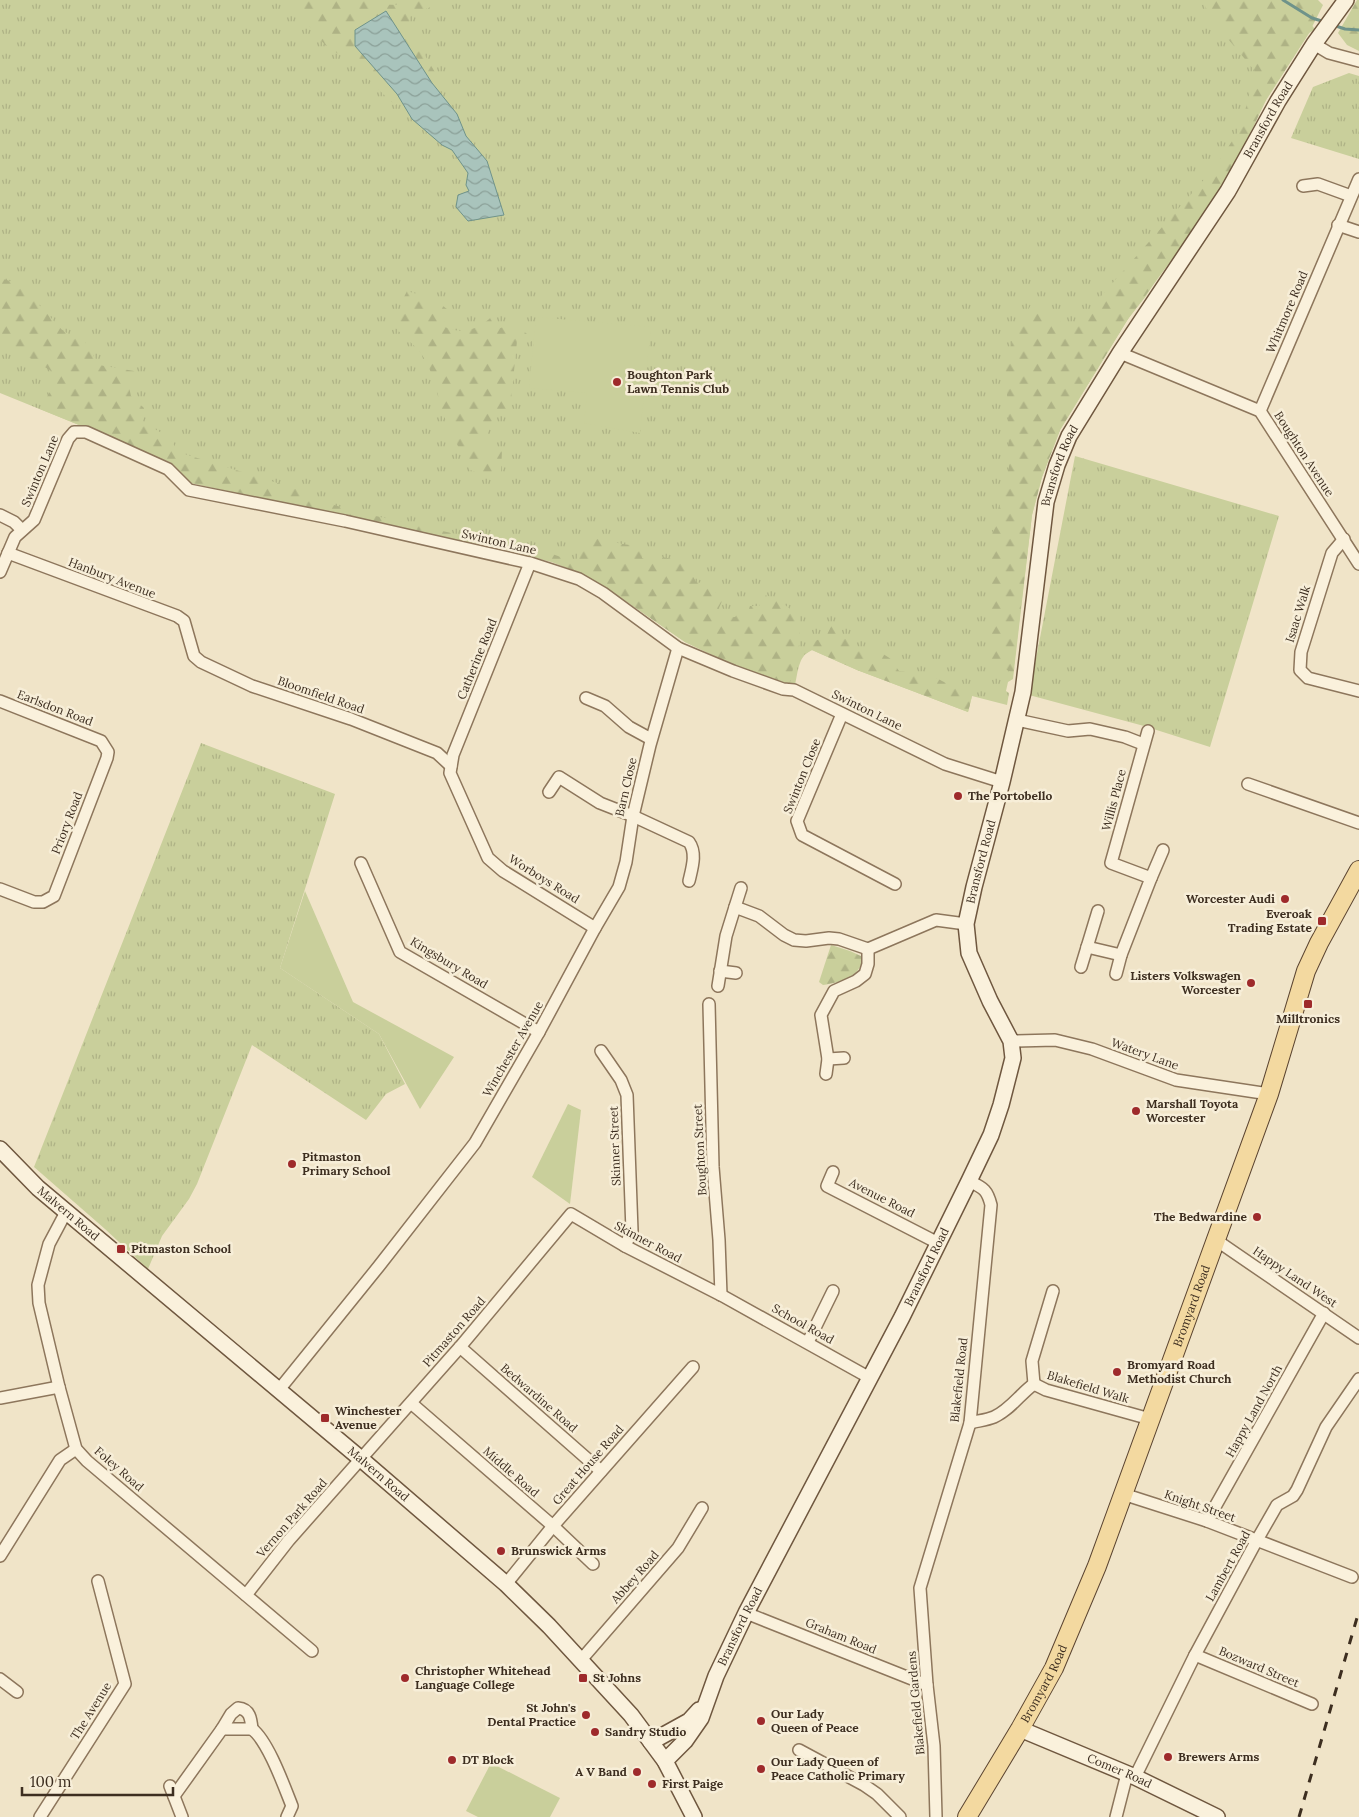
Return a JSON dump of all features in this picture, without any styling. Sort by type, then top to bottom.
[{"type":"main road","name":"Bransford Road","points":[[665,1761],[686,1741],[701,1718],[716,1676],[746,1613],[870,1378],[938,1243],[991,1134],[1001,1105],[1013,1058],[1012,1041],[990,1001],[969,953],[966,924],[1023,692],[1046,502],[1057,464],[1069,436],[1120,353],[1228,192],[1278,101],[1342,5]]},
{"type":"main road","name":"Bromyard Road","points":[[967,1817],[1020,1729],[1060,1652],[1096,1566],[1269,1094],[1306,971],[1359,870]]},
{"type":"main road","name":"Malvern Road","points":[[0,1149],[38,1188],[361,1459],[506,1584],[581,1660],[631,1715],[665,1761],[694,1817]]},
{"type":"main road","name":"Bransford Road","points":[[651,1742],[689,1721],[707,1702]]},
{"type":"main road","name":"Comer Road","points":[[1020,1729],[1131,1775],[1217,1817]]},
{"type":"street","points":[[1318,39],[1329,53],[1359,61]]},
{"type":"street","name":"Whitmore Road","points":[[1260,411],[1327,256],[1338,224],[1359,179]]},
{"type":"street","points":[[1303,186],[1318,184],[1351,196]]},
{"type":"street","points":[[1338,224],[1359,232]]},
{"type":"street","name":"Boughton Avenue","points":[[1120,353],[1260,411],[1359,564]]},
{"type":"street","name":"Swinton Lane","points":[[0,572],[15,537],[34,520],[68,439],[74,432],[86,432],[168,468],[189,490],[345,521],[530,563],[578,579],[603,593],[678,648],[733,671],[783,689],[794,690],[945,764],[1002,782]]},
{"type":"street","points":[[0,515],[14,522],[22,530]]},
{"type":"street","name":"Isaac Walk","points":[[1344,539],[1332,554],[1301,652],[1300,670],[1308,678],[1359,691]]},
{"type":"street","name":"Hanbury Avenue","points":[[8,553],[177,616],[184,621],[190,644]]},
{"type":"street","name":"Catherine Road","points":[[451,766],[453,755],[530,563]]},
{"type":"street","name":"Bloomfield Road","points":[[190,644],[194,656],[201,662],[252,686],[351,719],[437,753],[451,766]]},
{"type":"street","name":"Barn Close","points":[[595,928],[619,888],[651,739],[678,648]]},
{"type":"street","points":[[586,698],[605,706],[629,726],[651,739]]},
{"type":"street","name":"Earlsdon Road","points":[[0,701],[101,741]]},
{"type":"street","name":"Swinton Close","points":[[842,714],[797,821],[798,827],[802,835],[895,884]]},
{"type":"street","points":[[1017,720],[1068,732],[1090,729],[1125,736],[1143,744]]},
{"type":"street","name":"Willis Place","points":[[1148,731],[1111,863],[1151,878]]},
{"type":"street","name":"Priory Road","points":[[0,889],[34,902],[43,902],[54,896],[107,758],[108,752],[101,741]]},
{"type":"street","name":"Worboys Road","points":[[451,766],[450,773],[488,858],[503,871],[595,928]]},
{"type":"street","points":[[549,792],[559,777],[600,803],[689,842],[692,846],[694,862],[689,881]]},
{"type":"street","points":[[1248,784],[1359,823]]},
{"type":"street","points":[[1116,974],[1163,850]]},
{"type":"street","name":"Kingsbury Road","points":[[361,863],[400,952],[539,1032]]},
{"type":"street","points":[[718,986],[726,936],[741,888]]},
{"type":"street","points":[[735,907],[759,916],[784,935],[794,940],[839,939],[868,949],[936,920],[966,924]]},
{"type":"street","points":[[1081,967],[1098,911]]},
{"type":"street","name":"Winchester Avenue","points":[[278,1391],[475,1143],[539,1032],[595,928]]},
{"type":"street","points":[[1087,947],[1122,955]]},
{"type":"street","points":[[826,1074],[828,1059],[821,1015],[834,991],[856,981],[865,974],[868,964],[868,949]]},
{"type":"street","points":[[720,972],[736,973]]},
{"type":"street","name":"Boughton Street","points":[[709,1004],[712,1167],[722,1294]]},
{"type":"street","name":"Watery Lane","points":[[1012,1041],[1055,1040],[1100,1052],[1176,1080],[1269,1094]]},
{"type":"street","name":"Skinner Street","points":[[601,1051],[621,1080],[627,1094],[632,1231],[625,1246]]},
{"type":"street","points":[[828,1059],[844,1058]]},
{"type":"street","name":"Avenue Road","points":[[833,1172],[827,1186],[938,1243]]},
{"type":"street","name":"Blakefield Road","points":[[920,1588],[970,1423],[991,1205],[989,1195],[984,1188],[969,1181]]},
{"type":"street","name":"Foley Road","points":[[66,1212],[48,1244],[38,1285],[39,1303],[76,1449],[87,1461],[312,1650]]},
{"type":"street","name":"Skinner Road","points":[[566,1221],[571,1214],[625,1246],[722,1294]]},
{"type":"street","name":"Pitmaston Road","points":[[361,1459],[460,1347],[566,1221]]},
{"type":"street","name":"Happy Land West","points":[[1216,1240],[1359,1338]]},
{"type":"street","points":[[808,1342],[833,1291]]},
{"type":"street","points":[[1034,1384],[1032,1361],[1053,1291]]},
{"type":"street","name":"School Road","points":[[722,1294],[870,1378]]},
{"type":"street","name":"Happy Land North","points":[[1207,1521],[1324,1313]]},
{"type":"street","name":"Bedwardine Road","points":[[460,1347],[601,1471]]},
{"type":"street","name":"Great House Road","points":[[506,1584],[553,1526],[693,1367]]},
{"type":"street","name":"Lambert Road","points":[[1116,1817],[1131,1775],[1257,1540],[1277,1505],[1293,1496],[1297,1490],[1326,1427],[1359,1379]]},
{"type":"street","name":"Blakefield Walk","points":[[970,1423],[993,1417],[1011,1405],[1025,1390],[1034,1384],[1046,1390],[1150,1419]]},
{"type":"street","points":[[0,1398],[59,1387]]},
{"type":"street","name":"Middle Road","points":[[410,1403],[553,1526],[592,1564]]},
{"type":"street","points":[[0,1556],[60,1460],[76,1449]]},
{"type":"street","name":"Vernon Park Road","points":[[246,1595],[289,1540],[361,1459]]},
{"type":"street","name":"Knight Street","points":[[1123,1494],[1207,1521],[1352,1577]]},
{"type":"street","name":"Abbey Road","points":[[581,1660],[678,1548],[702,1508]]},
{"type":"street","name":"The Avenue","points":[[40,1817],[125,1684],[98,1581]]},
{"type":"street","name":"Blakefield Gardens","points":[[920,1588],[927,1685],[934,1746],[936,1817]]},
{"type":"street","name":"Graham Road","points":[[746,1613],[927,1685]]},
{"type":"street","name":"Bozward Street","points":[[1195,1655],[1312,1704]]},
{"type":"street","points":[[0,1679],[17,1692]]},
{"type":"street","points":[[182,1817],[172,1791],[222,1729],[231,1714],[238,1708],[244,1709],[248,1712],[252,1729]]},
{"type":"street","points":[[222,1729],[252,1729],[259,1734],[280,1774],[292,1806],[287,1817]]},
{"type":"street","points":[[799,1750],[864,1785],[877,1794],[900,1817]]},
{"type":"green space","points":[[0,0],[1275,0],[1309,22],[1316,29],[1309,33],[1266,100],[1250,131],[1146,296],[1128,319],[1060,430],[1042,477],[1032,515],[1013,679],[1008,682],[1006,691],[1009,693],[1007,705],[972,696],[968,712],[857,670],[812,650],[807,652],[801,660],[795,685],[789,685],[736,666],[685,642],[607,588],[578,572],[552,562],[492,546],[191,483],[170,462],[0,393]]},
{"type":"green space","points":[[287,0],[379,0],[376,4],[396,5],[401,0],[430,0],[438,4],[411,15],[407,25],[436,74],[432,83],[386,11],[355,46],[397,94],[402,102],[395,105],[358,67],[325,45]]},
{"type":"green space","points":[[1202,0],[1318,0],[1323,5],[1309,33],[1266,100],[1234,168],[1201,220],[1128,319],[1060,430],[1042,477],[1032,515],[1013,673],[988,660],[992,535],[1009,471],[1005,361],[1018,328],[1032,303],[1072,329],[1216,166],[1241,127],[1255,71],[1212,20]]},
{"type":"green space","points":[[1357,0],[1359,0],[1359,51],[1347,45],[1338,33]]},
{"type":"green space","points":[[1349,73],[1359,76],[1359,159],[1291,138],[1313,87]]},
{"type":"green space","points":[[0,278],[20,284],[63,331],[85,342],[99,365],[134,371],[137,375],[129,387],[131,396],[144,408],[143,422],[170,438],[178,452],[303,491],[334,505],[358,512],[469,537],[490,539],[538,549],[575,562],[588,538],[637,545],[643,550],[642,558],[659,557],[674,560],[681,563],[692,574],[696,582],[706,584],[723,599],[719,608],[721,618],[735,617],[739,613],[747,614],[750,606],[759,606],[766,595],[785,605],[800,617],[799,645],[789,685],[736,666],[685,642],[607,588],[578,572],[552,562],[492,546],[191,483],[170,462],[40,409],[51,390],[53,372],[0,340]]},
{"type":"green space","points":[[407,291],[434,299],[452,313],[442,325],[448,328],[461,331],[468,330],[481,325],[492,316],[500,328],[516,324],[528,335],[531,342],[517,341],[510,411],[493,418],[482,447],[491,451],[502,450],[501,473],[485,475],[470,470],[443,413],[428,366],[420,352],[399,332],[393,322],[391,316],[400,314],[401,303]]},
{"type":"green space","points":[[536,317],[651,327],[640,433],[584,423],[587,393],[529,388]]},
{"type":"green space","points":[[1075,456],[1279,516],[1210,747],[1144,726],[1029,695]]},
{"type":"green space","points":[[831,626],[837,628],[841,636],[867,652],[880,652],[891,659],[899,671],[924,672],[972,696],[968,712],[857,670],[812,650],[804,655],[809,643],[826,637]]},
{"type":"green space","points":[[201,743],[335,794],[280,968],[379,1034],[405,1084],[386,1094],[366,1120],[252,1045],[197,1184],[189,1199],[162,1236],[148,1269],[34,1167]]},
{"type":"green space","points":[[305,891],[353,1002],[454,1057],[420,1109],[379,1034],[280,968]]},
{"type":"green space","points":[[831,945],[863,957],[858,970],[849,978],[823,985],[819,982]]},
{"type":"green space","points":[[568,1104],[581,1110],[570,1204],[532,1177]]},
{"type":"green space","points":[[491,1763],[560,1798],[550,1817],[478,1817],[466,1811]]},
{"type":"water","points":[[386,11],[432,83],[457,114],[466,136],[487,161],[504,215],[468,221],[456,207],[458,195],[469,191],[466,185],[468,173],[452,150],[442,145],[412,119],[397,94],[355,46],[355,30]]},
{"type":"waterway","points":[[1283,0],[1312,18],[1325,22]]},
{"type":"waterway","points":[[1333,25],[1345,29],[1359,30]]},
{"type":"railway","points":[[1299,1817],[1359,1611]]},
{"type":"place","name":"Boughton Park Lawn Tennis Club","points":[[617,382]]},
{"type":"place","name":"The Portobello","points":[[958,796]]},
{"type":"place","name":"Worcester Audi","points":[[1285,899]]},
{"type":"place","name":"Everoak Trading Estate","points":[[1322,921]]},
{"type":"place","name":"Listers Volkswagen Worcester","points":[[1251,983]]},
{"type":"place","name":"Milltronics","points":[[1308,1004]]},
{"type":"place","name":"Marshall Toyota Worcester","points":[[1136,1111]]},
{"type":"place","name":"Pitmaston Primary School","points":[[292,1164]]},
{"type":"place","name":"The Bedwardine","points":[[1257,1217]]},
{"type":"place","name":"Pitmaston School","points":[[121,1249]]},
{"type":"place","name":"Bromyard Road Methodist Church","points":[[1117,1372]]},
{"type":"place","name":"Winchester Avenue","points":[[325,1418]]},
{"type":"place","name":"Brunswick Arms","points":[[501,1551]]},
{"type":"place","name":"Christopher Whitehead Language College","points":[[405,1678]]},
{"type":"place","name":"St Johns","points":[[583,1678]]},
{"type":"place","name":"St John's Dental Practice","points":[[586,1715]]},
{"type":"place","name":"Our Lady Queen of Peace","points":[[761,1721]]},
{"type":"place","name":"Sandry Studio","points":[[595,1732]]},
{"type":"place","name":"Brewers Arms","points":[[1168,1757]]},
{"type":"place","name":"DT Block","points":[[452,1760]]},
{"type":"place","name":"Our Lady Queen of Peace Catholic Primary","points":[[761,1769]]},
{"type":"place","name":"A V Band","points":[[637,1772]]},
{"type":"place","name":"First Paige","points":[[652,1784]]}]
